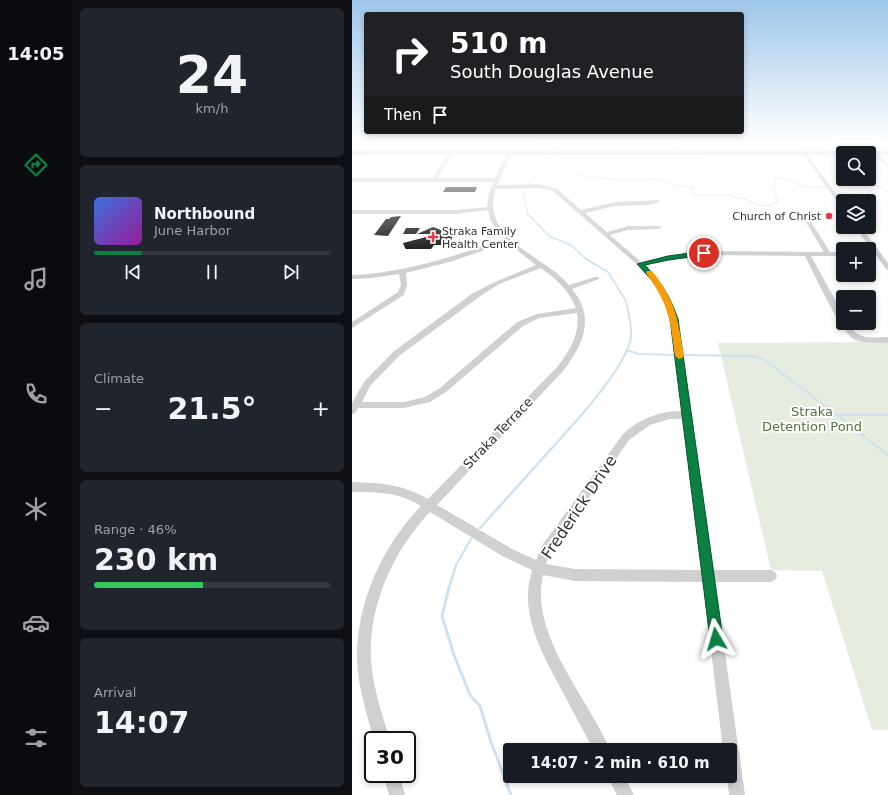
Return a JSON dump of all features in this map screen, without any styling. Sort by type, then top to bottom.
[{"type":"street","points":[[352,212],[456,212],[490,208],[491,196],[498,179]]},
{"type":"street","points":[[823,179],[836,198]]},
{"type":"street","points":[[352,180],[433,180],[496,183],[551,188],[558,192],[640,264],[660,285],[672,312],[737,795]]},
{"type":"street","points":[[581,212],[615,204],[648,203],[657,201]]},
{"type":"street","name":"Straka Terrace","points":[[380,731],[367,684],[364,646],[367,619],[377,584],[392,553],[404,534],[429,506],[568,359],[577,343],[581,330],[580,310],[576,298],[568,288],[508,240],[494,223],[490,208]]},
{"type":"street","points":[[807,219],[828,254]]},
{"type":"street","points":[[606,234],[628,228],[659,227]]},
{"type":"street","points":[[863,234],[888,268]]},
{"type":"street","points":[[352,277],[402,272],[427,266],[508,240]]},
{"type":"street","points":[[640,264],[704,253],[836,254]]},
{"type":"street","points":[[807,254],[836,307]]},
{"type":"street","points":[[354,408],[373,376],[402,350],[476,295],[497,282],[541,265]]},
{"type":"street","points":[[352,326],[399,295],[404,287],[402,272]]},
{"type":"street","points":[[568,288],[597,278]]},
{"type":"street","points":[[354,408],[404,406],[427,400],[443,390],[520,324],[532,318],[544,315],[580,310]]},
{"type":"street","points":[[848,330],[850,334],[856,338],[888,340]]},
{"type":"street","name":"Frederick Drive","points":[[598,743],[554,661],[537,622],[534,591],[539,568],[543,556],[554,538],[626,437],[637,427],[650,420],[669,415],[687,415]]},
{"type":"street","points":[[352,487],[396,490],[412,496],[508,554],[539,568],[556,573],[575,575],[708,577],[771,576]]},
{"type":"street","points":[[394,783],[397,795]]},
{"type":"street","points":[[620,783],[626,795]]},
{"type":"green space","name":"Straka Detention Pond","points":[[888,342],[888,730],[872,730],[822,571],[771,570],[718,343]]},
{"type":"building","points":[[446,187],[477,187],[475,192],[443,192]]},
{"type":"building","points":[[401,216],[388,236],[374,235],[386,219]]},
{"type":"building","name":"Straka Family Health Center","points":[[452,226],[449,231],[455,231],[449,245],[434,245],[431,249],[405,248],[403,243],[430,236],[430,234],[417,234],[433,227],[441,230]]},
{"type":"building","points":[[406,228],[420,228],[416,234],[403,234]]},
{"type":"waterway","points":[[527,185],[532,179]]},
{"type":"waterway","points":[[612,179],[652,179]]},
{"type":"waterway","points":[[655,179],[674,185],[693,188],[693,194],[696,195],[726,195],[748,200],[749,202],[763,206],[777,202],[774,187],[776,179]]},
{"type":"waterway","points":[[787,179],[804,187],[820,187],[849,194],[867,195],[868,192],[872,191],[860,184],[875,185],[888,192]]},
{"type":"waterway","points":[[526,188],[523,194],[528,214]]},
{"type":"waterway","points":[[527,213],[549,236],[571,245],[586,259],[608,272],[626,301],[627,307]]},
{"type":"waterway","points":[[627,306],[631,337],[627,350]]},
{"type":"waterway","points":[[569,429],[605,385],[627,350]]},
{"type":"waterway","points":[[627,350],[639,354],[674,355]]},
{"type":"waterway","points":[[684,355],[751,356],[765,360],[855,429]]},
{"type":"waterway","points":[[837,415],[888,415]]},
{"type":"waterway","points":[[480,528],[570,428]]},
{"type":"waterway","points":[[853,428],[888,455]]},
{"type":"waterway","points":[[449,588],[456,565],[471,539]]},
{"type":"waterway","points":[[449,587],[442,616],[454,655],[470,695],[480,706],[491,742],[511,795]]},
{"type":"slow traffic","points":[[649,273],[660,285],[670,306],[674,319],[679,356]]},
{"type":"place","name":"Church of Christ","points":[[829,216]]},
{"type":"place","name":"Straka Family Health Center","points":[[433,237]]},
{"type":"route","points":[[704,253],[662,259],[640,264],[660,285],[670,306],[674,319],[716,639]]}]
